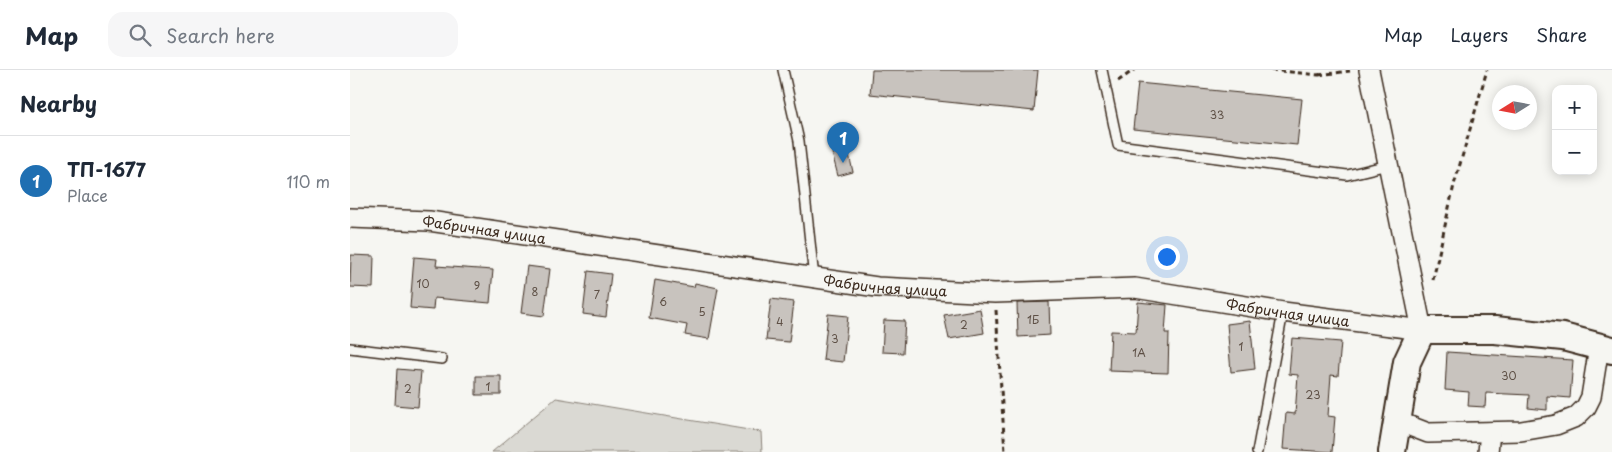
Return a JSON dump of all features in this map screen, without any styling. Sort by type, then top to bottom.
[{"type":"street","points":[[1361,70],[1388,165],[1422,330],[1407,362],[1392,452]]},
{"type":"street","name":"Фабричная улица","points":[[350,218],[429,221],[877,287],[995,293],[1135,288],[1283,312],[1422,330]]},
{"type":"street","points":[[1397,421],[1428,434],[1521,431],[1556,426],[1576,417],[1592,397],[1606,349],[1563,337],[1495,330],[1422,330]]},
{"type":"street","points":[[1488,452],[1490,432]]},
{"type":"lane","points":[[783,70],[800,141],[814,278]]},
{"type":"lane","points":[[1102,70],[1118,145],[1346,175],[1388,165]]},
{"type":"lane","points":[[1257,452],[1283,312]]},
{"type":"lane","points":[[350,348],[442,359]]},
{"type":"path","points":[[1270,70],[1319,76],[1361,70]]},
{"type":"path","points":[[1318,70],[1319,76]]},
{"type":"path","points":[[1432,282],[1454,185],[1487,70]]},
{"type":"path","points":[[995,293],[1005,452]]},
{"type":"shaded area","points":[[556,398],[761,432],[762,452],[492,452]]},
{"type":"building","points":[[872,70],[1038,70],[1034,111],[870,94]]},
{"type":"building","points":[[1138,83],[1302,99],[1297,145],[1133,129]]},
{"type":"building","points":[[848,150],[853,172],[838,176],[832,153]]},
{"type":"building","points":[[351,255],[374,256],[373,288],[350,287]]},
{"type":"building","points":[[414,257],[437,259],[436,266],[493,270],[490,303],[434,298],[433,310],[410,308]]},
{"type":"building","points":[[527,266],[550,269],[544,316],[521,313]]},
{"type":"building","points":[[588,271],[611,274],[606,317],[583,314]]},
{"type":"building","points":[[655,280],[694,287],[695,283],[718,288],[709,339],[685,335],[687,325],[649,318]]},
{"type":"building","points":[[771,299],[794,302],[789,342],[766,340]]},
{"type":"building","points":[[1049,302],[1050,335],[1018,337],[1017,303]]},
{"type":"building","points":[[1138,302],[1167,305],[1165,333],[1169,333],[1168,373],[1109,371],[1111,331],[1136,332]]},
{"type":"building","points":[[980,309],[984,333],[949,339],[944,315]]},
{"type":"building","points":[[828,314],[848,316],[843,362],[823,360]]},
{"type":"building","points":[[884,320],[905,321],[903,353],[882,352]]},
{"type":"building","points":[[1250,321],[1255,369],[1231,372],[1227,324]]},
{"type":"building","points":[[1292,338],[1341,342],[1338,376],[1331,375],[1328,416],[1335,417],[1332,452],[1283,449],[1286,413],[1295,414],[1298,375],[1289,374]]},
{"type":"building","points":[[1447,352],[1573,360],[1570,398],[1547,396],[1547,410],[1528,408],[1529,395],[1486,393],[1485,407],[1468,406],[1469,392],[1445,390]]},
{"type":"building","points":[[397,369],[421,371],[418,407],[395,405]]},
{"type":"building","points":[[476,376],[501,376],[501,395],[476,395]]},
{"type":"place","name":"ТП-1677","points":[[843,163]]}]
